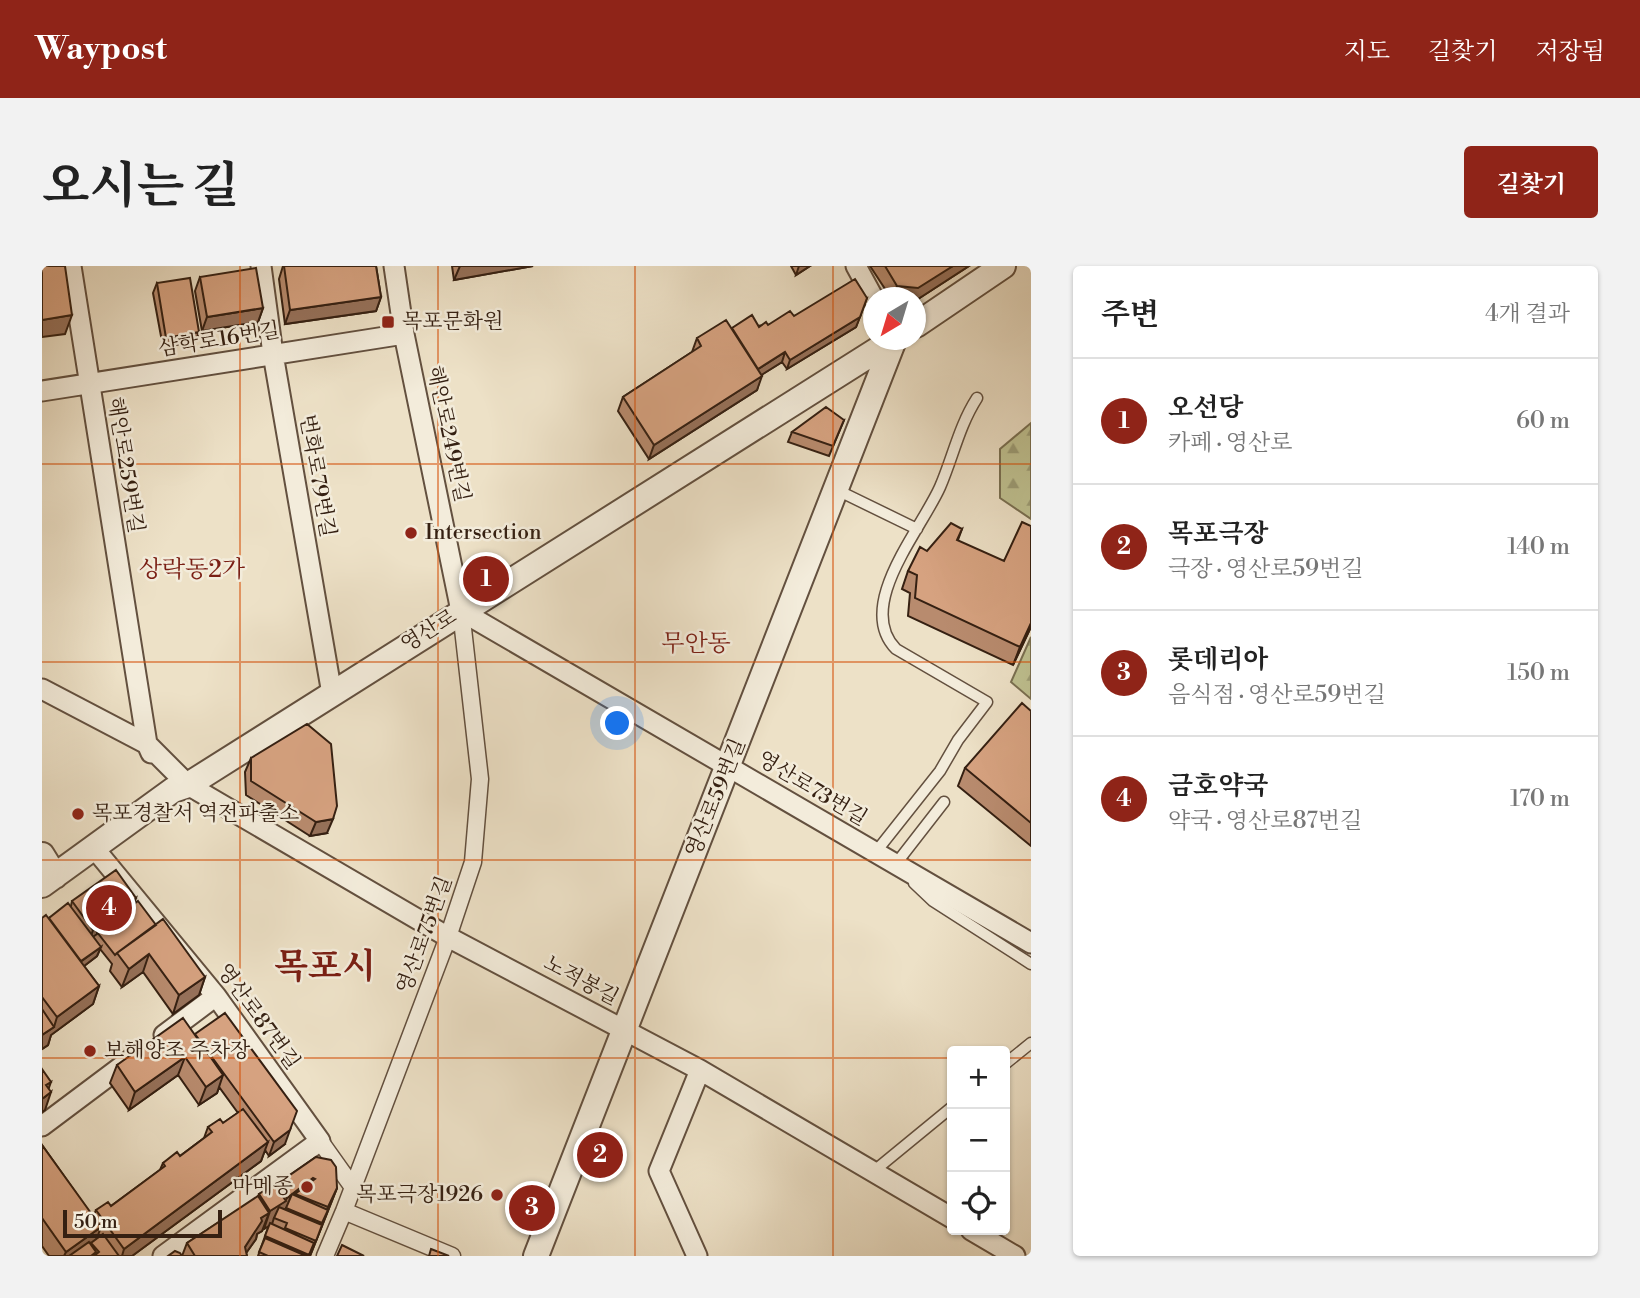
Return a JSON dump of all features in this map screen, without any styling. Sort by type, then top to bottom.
[{"type":"street","name":"해안로259번길","points":[[71,266],[146,744]]},
{"type":"street","name":"번화로79번길","points":[[261,266],[273,354],[332,694]]},
{"type":"street","name":"해안로249번길","points":[[394,266],[404,334],[461,611]]},
{"type":"street","points":[[856,266],[867,287]]},
{"type":"street","points":[[926,318],[1003,266]]},
{"type":"street","name":"삼학로16번길","points":[[42,391],[404,334]]},
{"type":"street","name":"영산로","points":[[46,872],[94,848],[180,787],[877,350]]},
{"type":"street","name":"영산로59번길","points":[[536,1256],[837,490],[889,350]]},
{"type":"street","name":"영산로73번길","points":[[461,611],[1031,943]]},
{"type":"street","name":"영산로75번길","points":[[324,1256],[344,1211],[449,937],[473,862],[480,779],[461,611]]},
{"type":"street","name":"노적봉길","points":[[42,689],[146,744],[180,787],[449,937],[700,1070],[947,1215]]},
{"type":"street","name":"영산로87번길","points":[[94,848],[216,996],[352,1186]]},
{"type":"street","points":[[42,1126],[216,996]]},
{"type":"street","points":[[697,1256],[659,1171],[700,1070]]},
{"type":"street","points":[[167,1255],[320,1141]]},
{"type":"street","points":[[344,1211],[452,1256]]},
{"type":"street","points":[[979,1235],[1015,1256]]},
{"type":"lane","points":[[875,853],[940,771],[958,740],[987,702],[896,649],[889,642],[881,616],[886,590],[940,488],[964,418],[978,398]]},
{"type":"lane","points":[[837,490],[917,528]]},
{"type":"lane","points":[[944,802],[895,865],[933,901],[1031,964]]},
{"type":"lane","points":[[1010,1060],[1031,1043]]},
{"type":"lane","points":[[874,1171],[950,1109]]},
{"type":"green space","points":[[1031,423],[1031,519],[1000,498],[1000,449]]},
{"type":"green space","points":[[1031,637],[1031,699],[1011,682]]},
{"type":"building","points":[[42,266],[65,266],[72,315],[42,320]]},
{"type":"building","points":[[284,266],[376,266],[381,297],[290,310]]},
{"type":"building","points":[[885,266],[953,266],[920,287],[897,286]]},
{"type":"building","points":[[256,268],[263,308],[207,317],[200,277]]},
{"type":"building","points":[[190,278],[199,332],[166,338],[157,283]]},
{"type":"building","points":[[855,279],[863,292],[860,317],[790,360],[785,352],[758,369],[732,328],[752,315],[759,327],[766,322],[768,325],[790,311],[794,316]]},
{"type":"building","points":[[726,320],[762,376],[654,445],[623,397],[701,346],[697,338]]},
{"type":"building","points":[[826,407],[844,420],[833,446],[792,432]]},
{"type":"building","points":[[1022,522],[1031,526],[1031,623],[1020,647],[915,598],[917,575],[908,571],[920,547],[927,551],[951,523],[962,529],[957,540],[1004,561]]},
{"type":"building","points":[[1022,703],[1031,711],[1031,823],[965,768]]},
{"type":"building","points":[[307,724],[331,744],[337,806],[333,819],[316,822],[251,781],[251,758]]},
{"type":"building","points":[[116,870],[136,898],[93,930],[72,901]]},
{"type":"building","points":[[138,901],[156,925],[115,955],[97,932]]},
{"type":"building","points":[[68,903],[101,947],[81,961],[49,918]]},
{"type":"building","points":[[46,915],[99,986],[57,1017],[42,997],[42,918]]},
{"type":"building","points":[[163,919],[205,977],[179,995],[149,954],[129,969],[117,953]]},
{"type":"building","points":[[42,1009],[54,1027],[42,1035]]},
{"type":"building","points":[[225,1013],[297,1111],[290,1130],[274,1142],[195,1034]]},
{"type":"building","points":[[183,1018],[223,1075],[206,1087],[185,1057],[135,1092],[117,1065]]},
{"type":"building","points":[[42,1069],[51,1082],[46,1085],[51,1092],[42,1099]]},
{"type":"building","points":[[243,1109],[268,1142],[124,1249],[96,1210],[108,1202],[111,1206],[165,1166],[163,1163],[177,1152],[180,1156],[212,1132],[208,1127],[220,1119],[223,1123]]},
{"type":"building","points":[[42,1145],[101,1227],[66,1252],[42,1218]]},
{"type":"building","points":[[316,1157],[331,1160],[336,1167],[337,1188],[328,1207],[295,1194],[315,1179],[313,1178],[287,1198],[277,1184]]},
{"type":"building","points":[[274,1184],[286,1201],[270,1211],[259,1194]]},
{"type":"building","points":[[292,1194],[328,1210],[322,1223],[286,1208]]},
{"type":"building","points":[[258,1196],[269,1213],[261,1218],[262,1221],[245,1247],[247,1256],[195,1256],[187,1243]]},
{"type":"building","points":[[279,1207],[322,1225],[316,1241],[285,1228],[287,1223],[274,1218]]},
{"type":"building","points":[[270,1223],[314,1243],[309,1255],[265,1236]]},
{"type":"building","points":[[103,1234],[119,1256],[94,1256],[99,1252],[91,1243]]},
{"type":"building","points":[[265,1238],[306,1256],[268,1256],[259,1252]]},
{"type":"building","points":[[89,1242],[96,1252],[91,1256],[69,1256]]},
{"type":"building","points":[[342,1245],[364,1256],[337,1256]]},
{"type":"building","points":[[431,1249],[449,1256],[429,1256]]},
{"type":"building","points":[[175,1251],[182,1256],[168,1256]]},
{"type":"place","name":"목포문화원","points":[[388,322]]},
{"type":"place","name":"Intersection","points":[[411,533]]},
{"type":"place","name":"오선당","points":[[486,579]]},
{"type":"place","name":"목포경찰서 역전파출소","points":[[78,814]]},
{"type":"place","name":"금호약국","points":[[109,908]]},
{"type":"place","name":"보해양조 주차장","points":[[90,1051]]},
{"type":"place","name":"목포극장","points":[[600,1155]]},
{"type":"place","name":"마메종","points":[[307,1187]]},
{"type":"place","name":"목포극장1926","points":[[497,1195]]},
{"type":"place","name":"롯데리아","points":[[532,1208]]},
{"type":"district","name":"상락동2가","points":[[192,570]]},
{"type":"district","name":"무안동","points":[[696,644]]},
{"type":"district","name":"목포시","points":[[325,967]]}]
